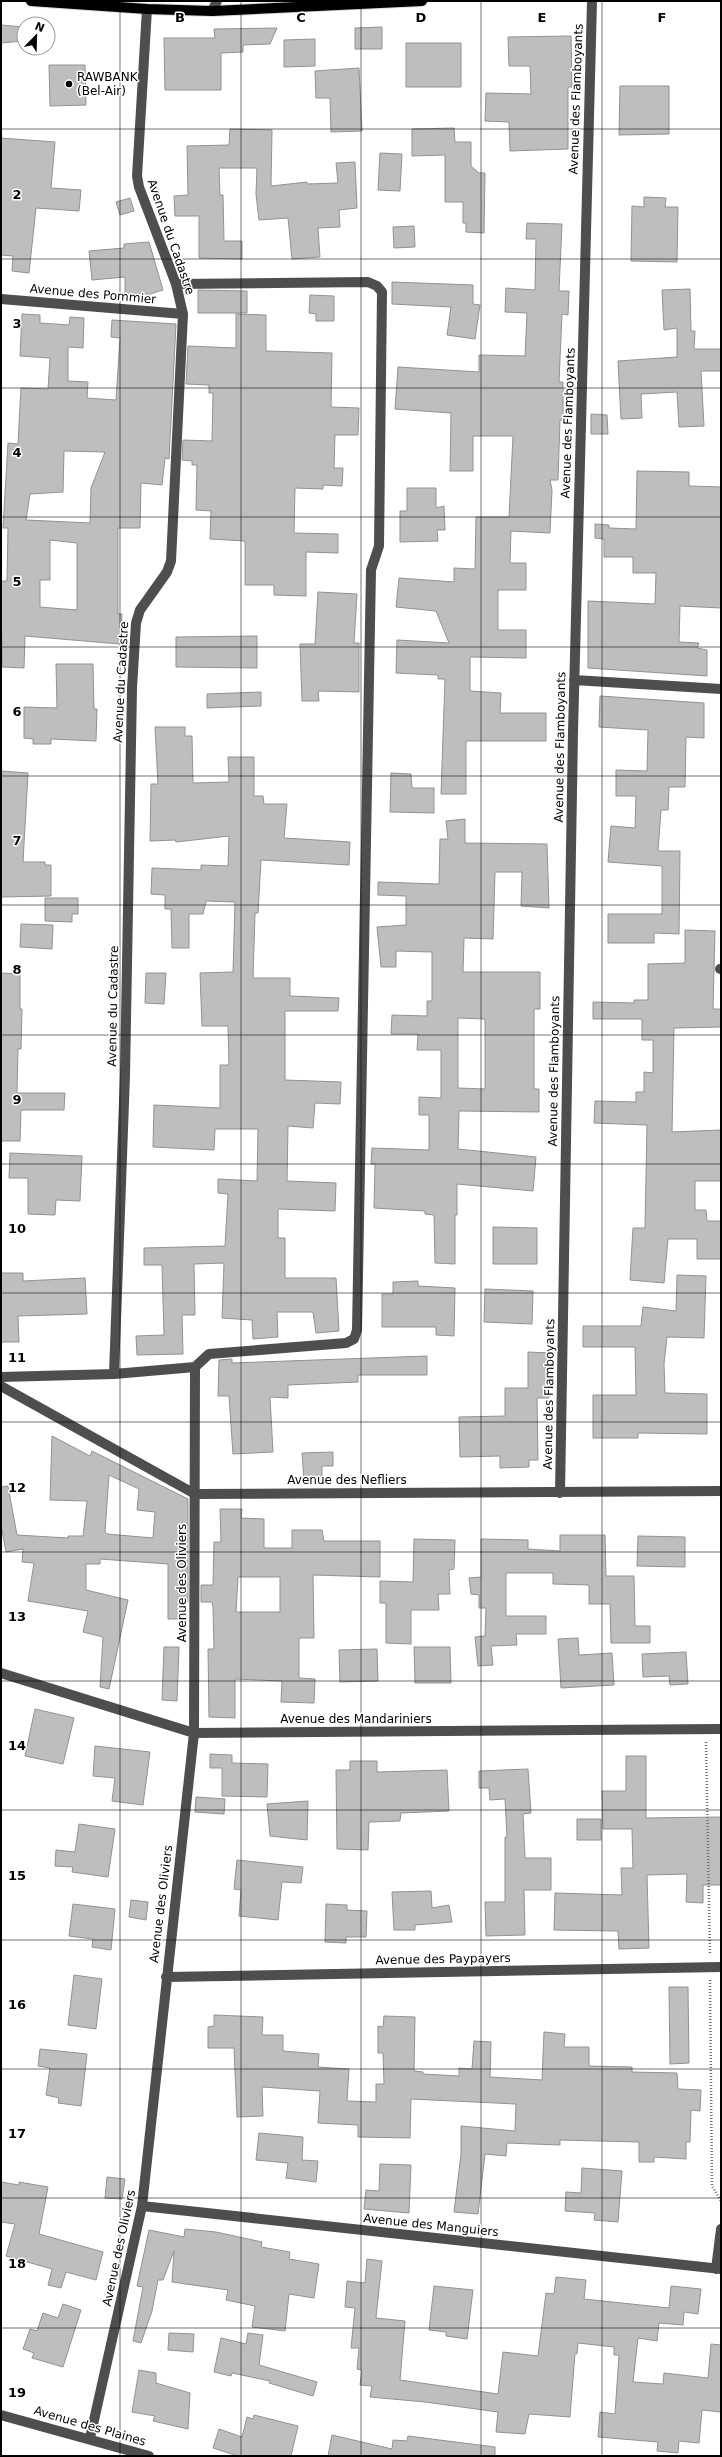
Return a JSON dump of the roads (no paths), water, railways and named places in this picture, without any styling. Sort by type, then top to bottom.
[{"type":"main road","points":[[31,1],[147,9],[212,11],[422,1]]},
{"type":"street","points":[[212,11],[217,1]]},
{"type":"street","name":"Avenue des Flamboyants","points":[[560,1493],[574,680],[592,1]]},
{"type":"street","name":"Avenue du Cadastre","points":[[114,1374],[125,1083],[132,696],[135,637],[140,610],[167,572],[171,561],[182,314],[176,284],[136,176],[147,9]]},
{"type":"street","points":[[1,1377],[114,1374],[195,1367],[209,1354],[346,1343],[354,1339],[357,1330],[371,570],[379,546],[382,292],[377,286],[368,282],[176,284]]},
{"type":"street","name":"Avenue des Pommier","points":[[1,299],[182,314]]},
{"type":"street","points":[[574,680],[721,689]]},
{"type":"street","name":"Avenue des Oliviers","points":[[90,2438],[142,2206],[194,1733],[195,1367]]},
{"type":"street","name":"Avenue des Nefliers","points":[[1,1386],[195,1494],[721,1491]]},
{"type":"street","name":"Avenue des Mandariniers","points":[[1,1673],[194,1733],[721,1729]]},
{"type":"street","name":"Avenue des Paypayers","points":[[166,1977],[721,1967]]},
{"type":"street","name":"Avenue des Manguiers","points":[[142,2206],[719,2269],[721,2229]]},
{"type":"street","name":"Avenue des Plaines","points":[[1,2415],[90,2438],[149,2456]]},
{"type":"place","name":"RAWBANK (Bel-Air)","points":[[69,84]]}]
